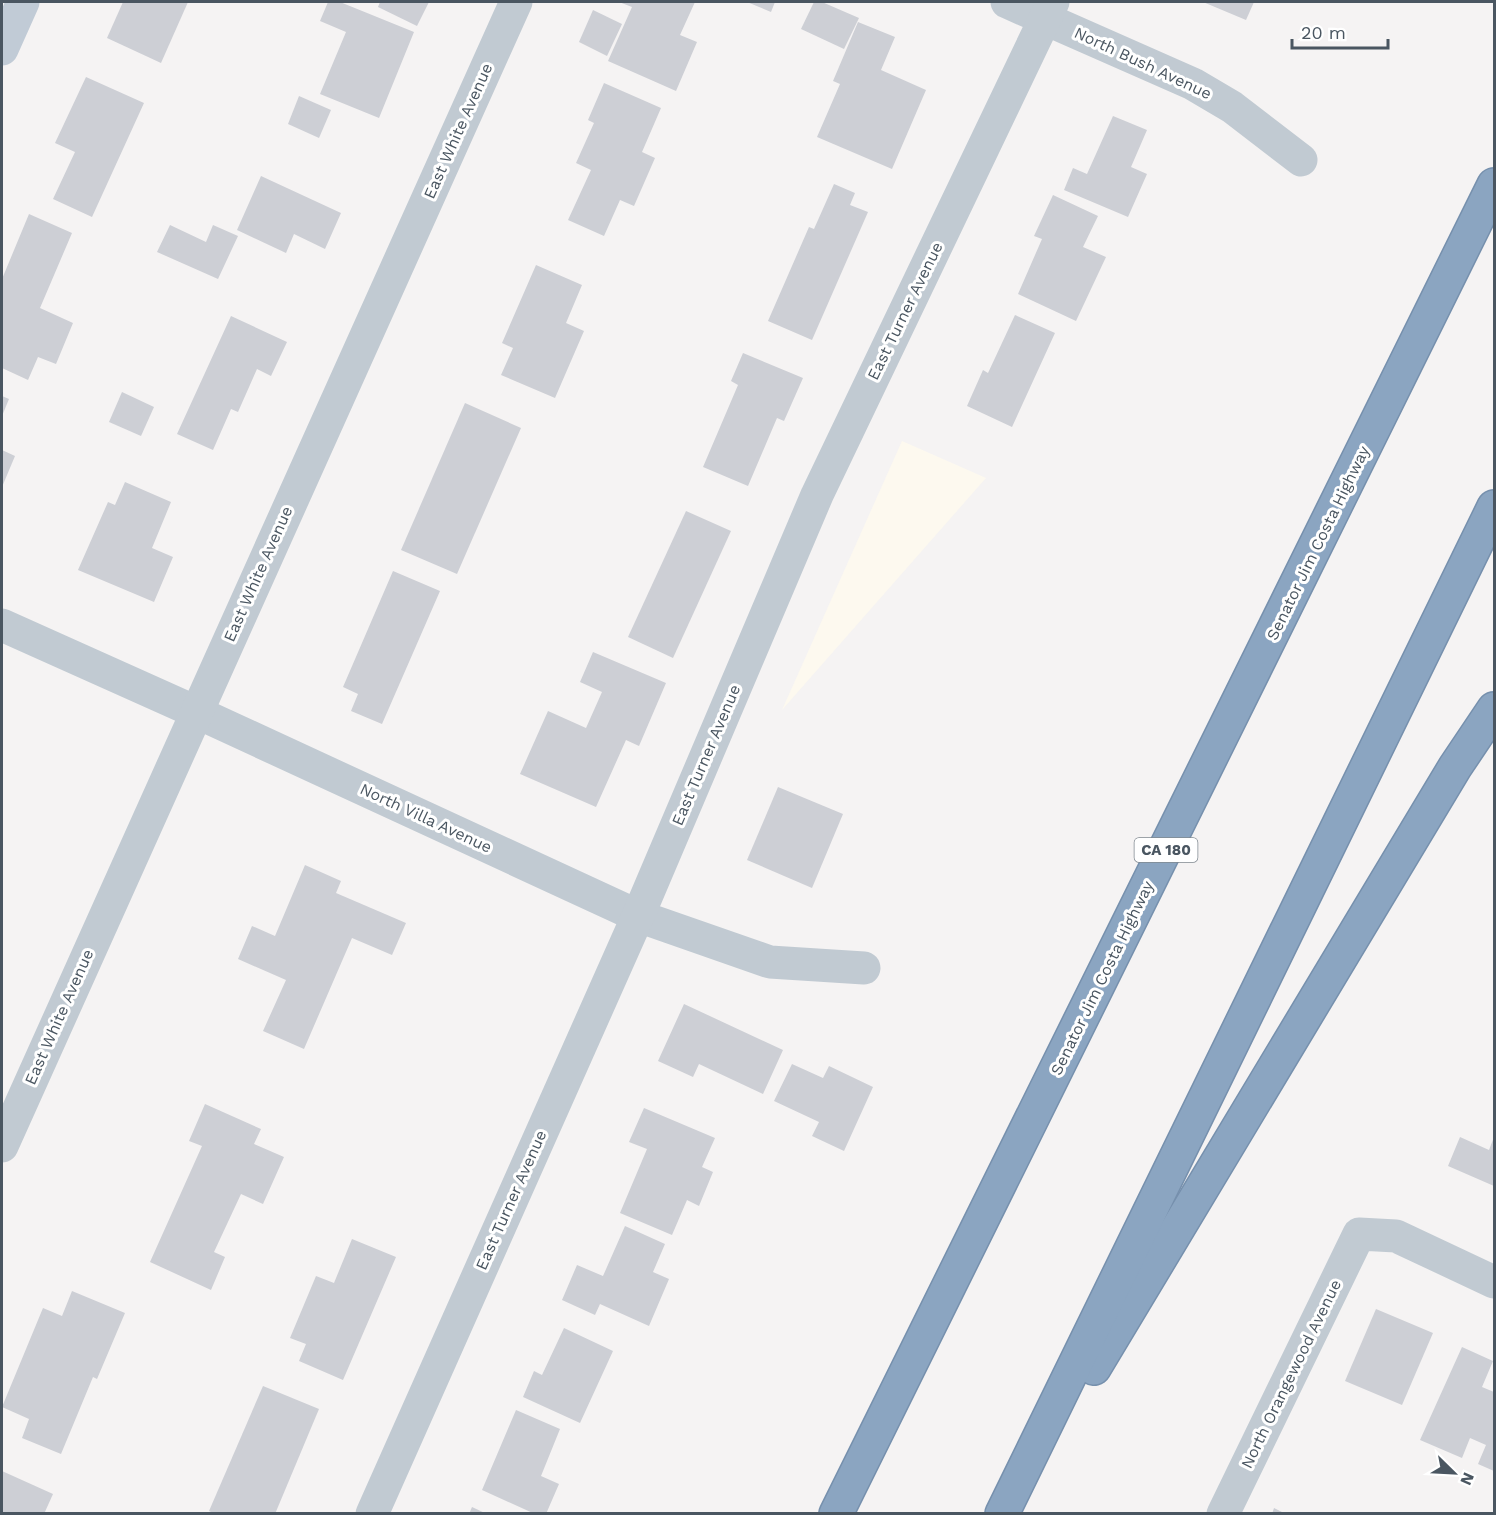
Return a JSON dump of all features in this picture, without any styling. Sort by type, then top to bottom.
[{"type":"highway","points":[[1455,267],[1494,176]]},
{"type":"highway","name":"Senator Jim Costa Highway","points":[[836,1514],[1494,185]]},
{"type":"highway","points":[[1002,1514],[1494,507]]},
{"type":"highway","points":[[1007,1514],[1455,766],[1494,709]]},
{"type":"main road","points":[[2,49],[23,2]]},
{"type":"street","name":"East White Avenue","points":[[2,1146],[516,2]]},
{"type":"street","name":"North Bush Avenue","points":[[1007,2],[1049,10],[1193,84],[1232,107],[1301,160]]},
{"type":"street","name":"East Turner Avenue","points":[[372,1514],[638,916],[817,495],[1049,10]]},
{"type":"street","name":"North Villa Avenue","points":[[2,625],[638,916],[770,962],[864,968]]},
{"type":"street","name":"North Orangewood Avenue","points":[[1223,1514],[1359,1234],[1396,1236],[1494,1282]]},
{"type":"shaded area","points":[[902,441],[986,478],[782,710]]},
{"type":"building","points":[[123,2],[188,2],[161,63],[107,38]]},
{"type":"building","points":[[328,2],[340,2],[414,32],[379,118],[320,94],[346,32],[320,21]]},
{"type":"building","points":[[380,2],[429,2],[417,26],[378,7]]},
{"type":"building","points":[[619,2],[695,2],[680,35],[697,42],[676,91],[608,61],[632,7]]},
{"type":"building","points":[[747,2],[775,2],[771,12]]},
{"type":"building","points":[[814,2],[822,2],[859,18],[844,49],[801,29]]},
{"type":"building","points":[[1203,2],[1254,2],[1246,20]]},
{"type":"building","points":[[593,10],[622,24],[607,56],[579,42]]},
{"type":"building","points":[[858,22],[895,37],[881,70],[926,90],[892,169],[817,137],[840,84],[833,81]]},
{"type":"building","points":[[86,77],[144,103],[92,217],[53,199],[75,152],[55,143]]},
{"type":"building","points":[[604,83],[661,108],[642,152],[655,158],[634,206],[620,200],[604,236],[568,220],[591,170],[576,163],[594,123],[588,120]]},
{"type":"building","points":[[299,96],[331,110],[319,138],[288,124]]},
{"type":"building","points":[[1113,116],[1147,130],[1131,167],[1147,174],[1128,217],[1064,190],[1073,168],[1087,174]]},
{"type":"building","points":[[261,176],[341,213],[325,249],[294,234],[286,253],[237,230]]},
{"type":"building","points":[[834,184],[855,193],[850,205],[868,212],[812,340],[768,321],[809,227],[814,229]]},
{"type":"building","points":[[1053,195],[1098,216],[1083,247],[1106,257],[1076,321],[1018,294],[1042,239],[1034,236]]},
{"type":"building","points":[[29,214],[72,233],[40,308],[73,323],[56,364],[38,357],[28,380],[2,368],[2,279]]},
{"type":"building","points":[[170,225],[206,242],[213,225],[238,236],[218,279],[157,252]]},
{"type":"building","points":[[536,265],[582,285],[566,323],[584,331],[555,398],[501,375],[513,348],[502,343]]},
{"type":"building","points":[[1015,315],[1055,333],[1012,427],[967,406],[983,370],[988,373]]},
{"type":"building","points":[[231,316],[287,342],[271,376],[257,369],[238,412],[231,409],[213,450],[177,434]]},
{"type":"building","points":[[743,353],[803,378],[784,421],[777,418],[748,486],[703,467],[738,385],[731,381]]},
{"type":"building","points":[[122,392],[154,407],[141,436],[109,422]]},
{"type":"building","points":[[2,396],[9,399],[2,416]]},
{"type":"building","points":[[465,403],[521,428],[457,574],[401,550]]},
{"type":"building","points":[[2,450],[15,456],[2,487]]},
{"type":"building","points":[[125,482],[171,502],[152,548],[173,557],[154,602],[78,570],[108,502],[115,505]]},
{"type":"building","points":[[686,511],[731,531],[673,658],[628,637]]},
{"type":"building","points":[[393,571],[440,591],[382,724],[351,711],[358,694],[343,687]]},
{"type":"building","points":[[593,652],[666,683],[639,746],[626,740],[596,807],[520,774],[548,711],[586,728],[602,692],[580,682]]},
{"type":"building","points":[[778,787],[843,814],[812,888],[747,860]]},
{"type":"building","points":[[305,865],[341,881],[336,893],[406,923],[392,955],[352,938],[304,1049],[263,1031],[286,980],[238,959],[252,926],[275,936]]},
{"type":"building","points":[[684,1004],[783,1050],[763,1094],[699,1064],[693,1077],[658,1061]]},
{"type":"building","points":[[792,1064],[823,1078],[829,1066],[873,1087],[844,1151],[812,1136],[819,1122],[774,1101]]},
{"type":"building","points":[[205,1104],[261,1129],[254,1144],[284,1157],[263,1204],[241,1194],[214,1252],[225,1257],[211,1290],[150,1262],[202,1146],[189,1141]]},
{"type":"building","points":[[644,1108],[715,1138],[702,1167],[713,1172],[699,1206],[687,1200],[672,1235],[620,1213],[647,1149],[629,1142]]},
{"type":"building","points":[[1460,1137],[1489,1150],[1494,1137],[1494,1186],[1448,1166]]},
{"type":"building","points":[[625,1226],[665,1244],[653,1272],[669,1279],[649,1326],[600,1304],[595,1315],[562,1300],[577,1265],[603,1276]]},
{"type":"building","points":[[352,1239],[396,1257],[343,1380],[299,1361],[306,1344],[290,1338],[316,1276],[334,1283]]},
{"type":"building","points":[[72,1291],[125,1313],[97,1379],[93,1377],[61,1454],[22,1438],[29,1419],[2,1407],[43,1308],[62,1316]]},
{"type":"building","points":[[1376,1309],[1433,1333],[1402,1405],[1345,1381]]},
{"type":"building","points":[[564,1328],[613,1351],[580,1423],[523,1397],[534,1371],[542,1375]]},
{"type":"building","points":[[1462,1347],[1493,1361],[1482,1387],[1494,1392],[1494,1471],[1478,1464],[1486,1445],[1470,1438],[1462,1458],[1420,1440]]},
{"type":"building","points":[[263,1386],[319,1409],[275,1514],[215,1514],[209,1511]]},
{"type":"building","points":[[516,1410],[560,1429],[541,1476],[559,1484],[546,1514],[535,1514],[482,1490]]},
{"type":"building","points":[[2,1471],[53,1494],[44,1514],[2,1514]]},
{"type":"building","points":[[472,1507],[487,1514],[469,1514]]},
{"type":"building","points":[[1274,1508],[1286,1514],[1272,1514]]}]
